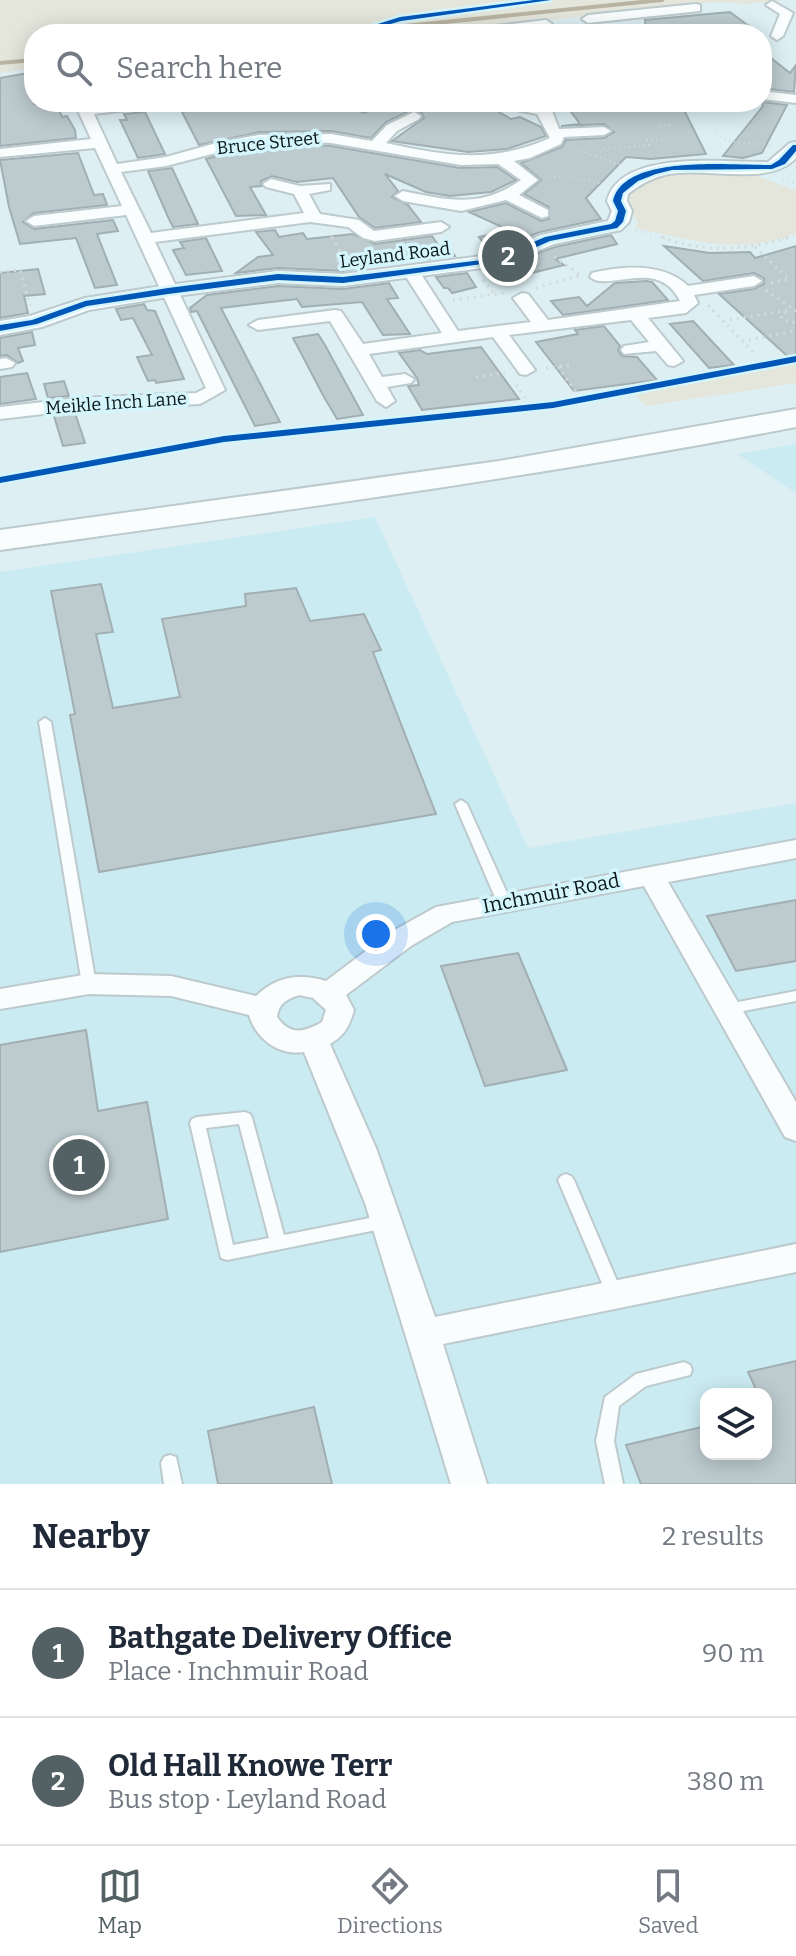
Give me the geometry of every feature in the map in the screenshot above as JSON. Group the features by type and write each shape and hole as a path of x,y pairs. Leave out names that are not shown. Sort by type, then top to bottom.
{"main road":[{"path":"0,519 362,471 575,438 796,398"},
{"path":"0,540 451,477 796,418"}],"street":[{"path":"772,5 787,13 776,39"},
{"path":"588,19 627,21 696,8"},
{"path":"772,96 796,99"},
{"path":"86,112 168,291"},
{"path":"545,112 553,139"},
{"path":"377,144 392,128 414,116"},
{"name":"Bruce Street","path":"113,169 170,161 223,145 326,137 377,144 429,159 501,159 553,139 604,131"},
{"path":"0,153 99,143"},
{"path":"614,226 619,222 622,211 617,201 619,192 642,177 698,165 772,167 782,162 786,146"},
{"path":"403,196 456,207 507,195 524,187 530,180 501,159"},
{"path":"271,184 300,191 325,187"},
{"path":"300,191 312,214 310,217"},
{"path":"507,195 542,213"},
{"path":"34,221 131,210"},
{"path":"144,239 310,217 353,223 375,236 441,227"},
{"name":"Leyland Road","path":"0,328 34,322 85,304 168,291 278,277 349,279 496,259 548,239 614,226"},
{"path":"598,277 621,271 670,278 686,297"},
{"path":"411,272 453,337"},
{"path":"686,297 754,281"},
{"name":"Meikle Inch Lane","path":"0,413 78,404 200,398 211,394 216,390 215,385 168,291"},
{"path":"358,350 680,309 686,297"},
{"path":"522,298 543,326"},
{"path":"635,314 674,361"},
{"path":"258,325 335,315 386,401"},
{"path":"497,331 517,372"},
{"path":"630,350 661,345"},
{"path":"376,383 405,379"},
{"name":"Inchmuir Road","path":"329,993 401,939 445,914 796,849"},
{"path":"650,874 796,1129"},
{"path":"0,999 89,984 171,986 263,1008"},
{"path":"309,986 329,993 340,1010 339,1019 325,1036 302,1043 279,1038 264,1025 263,1008 268,999 286,988 309,986"},
{"path":"314,1041 346,1107 423,1334 469,1484"},
{"path":"423,1334 796,1258"}],"lane":[{"path":"45,722 89,984"},
{"path":"461,804 504,902"},
{"path":"728,1009 796,996"},
{"path":"278,1243 245,1118 197,1123 227,1253 278,1243 385,1222"},
{"path":"566,1180 615,1295"},
{"path":"614,1484 605,1441 611,1402 642,1379 684,1370"},
{"path":"170,1463 173,1484"}],"path":[{"path":"659,126 671,125"},
{"path":"716,134 731,142 786,146"},
{"path":"553,139 629,169"},
{"path":"596,155 604,149 649,145 647,140 666,139"},
{"path":"527,179 563,176 606,184"},
{"path":"614,226 646,231 664,239 699,247 755,247 796,235"},
{"path":"349,279 337,261 343,256 331,235 364,231"},
{"path":"755,247 789,279 761,285 793,311"},
{"path":"0,272 20,270 34,322"},
{"path":"686,297 705,302 753,352"},
{"path":"723,321 793,311"},
{"path":"793,311 781,315 782,319 796,323"},
{"path":"742,341 796,331"},
{"path":"558,367 582,400"},
{"path":"476,377 517,372"},
{"path":"568,403 597,397"},
{"path":"518,409 543,406"}],"shaded area":[{"path":"0,0 784,0 748,4 716,2 514,24 24,24 24,69 0,73"},
{"path":"706,170 753,174 796,191 796,233 754,244 734,245 696,241 635,228 638,222 627,203 630,193 657,178"},
{"path":"796,361 796,383 646,406 633,392"},
{"path":"796,444 796,493 737,454"},
{"path":"375,517 528,848 796,803 796,1484 0,1484 0,572"}],"building":[{"path":"730,12 746,24 645,24 645,20"},
{"path":"772,59 790,73 796,65 794,92 772,89"},
{"path":"24,74 24,112 60,112 62,117 67,116 76,138 0,146 0,78"},
{"path":"772,103 787,105 762,153 743,158 723,156 758,112 772,112"},
{"path":"145,112 165,154 138,158 120,120 127,120 124,114"},
{"path":"182,112 407,112 386,122 371,138 331,131 259,132 199,145"},
{"path":"420,112 499,112 511,119 520,117 541,127 546,136 507,149 468,152 392,141 424,118"},
{"path":"571,112 685,112 706,154 651,159 626,157 586,198 601,219 540,232 490,251 479,237 509,230 469,212 506,203 541,221 549,219 549,207 524,194 541,180 521,163 562,147 566,140 604,138 614,132 604,124 561,126 580,124"},
{"path":"299,144 331,146 460,168 497,167 516,180 491,192 450,196 426,192 385,174 398,191 392,197 408,205 421,222 375,228 359,217 333,178 297,182 272,176 261,181 261,186 250,187 266,215 236,216 206,159 240,150"},
{"path":"78,153 94,195 103,194 107,205 34,213 23,222 34,229 113,220 118,231 97,234 117,285 95,288 76,238 20,244 9,207 0,160"},
{"path":"172,168 198,224 173,227 168,217 148,171"},
{"path":"275,230 279,237 303,233 307,239 353,234 375,244 432,236 439,246 447,244 455,256 424,260 421,256 343,271 278,268 236,273 258,257 273,255 256,232"},
{"path":"611,235 617,244 555,259 564,265 511,278 502,266 555,247"},
{"path":"206,238 222,271 186,275 173,250 184,248 180,242"},
{"path":"664,246 710,253 750,252 755,258 796,246 796,364 719,294 754,289 764,284 764,278 754,273 703,281"},
{"path":"38,269 45,294 24,296 28,313 0,318 0,273"},
{"path":"467,273 476,287 452,293 436,277"},
{"path":"652,282 668,300 563,315 551,301 579,297 587,306 615,283"},
{"path":"389,283 398,298 387,299 410,334 383,335 362,302 302,307 297,299 221,308 280,422 255,426 197,311 191,312 190,308 207,295 278,286 343,289"},
{"path":"144,304 147,310 155,311 184,379 156,383 155,380 148,381 137,357 152,355 133,318 121,320 116,309"},
{"path":"693,321 734,365 709,368 670,324"},
{"path":"604,326 620,346 618,350 622,356 637,357 657,380 574,391 536,342 578,334 575,330"},
{"path":"32,332 35,345 18,348 23,361 18,363 7,355 0,356 0,338"},
{"path":"318,334 363,415 337,419 324,397 293,338"},
{"path":"481,347 519,399 422,410 408,386 419,385 417,378 399,353 420,350 427,354"},
{"path":"27,373 36,399 0,404 0,377"},
{"path":"64,381 69,396 48,398 44,384"},
{"path":"75,413 85,443 63,446 54,416"},
{"path":"101,584 113,632 96,634 113,708 180,697 162,619 246,606 245,594 296,588 310,621 364,614 381,650 373,652 436,814 99,872 70,715 75,714 51,591"},
{"path":"796,900 796,961 736,971 707,916"},
{"path":"518,953 567,1070 485,1086 441,966"},
{"path":"86,1030 98,1111 147,1102 168,1219 0,1252 0,1045"},
{"path":"796,1361 796,1484 641,1484 626,1445 700,1427 700,1460 772,1460 772,1388 755,1388 748,1372"},
{"path":"314,1407 332,1484 218,1484 208,1431"}],"waterway":[{"path":"425,24 662,0"},
{"path":"0,63 24,61"}],"cycle path":[{"path":"383,24 400,19 548,0"},
{"path":"0,328 34,322 85,304 168,291 278,277 343,280 482,262 511,255 548,239 614,226 619,222 622,211 617,201 619,192 653,172 692,166 772,167 782,162 796,147"},
{"path":"0,480 224,439 553,405 796,359"}],"place":[{"name":"Old Hall Knowe Terr","path":"508,256"},
{"name":"Bathgate Delivery Office","path":"79,1165"}]}
